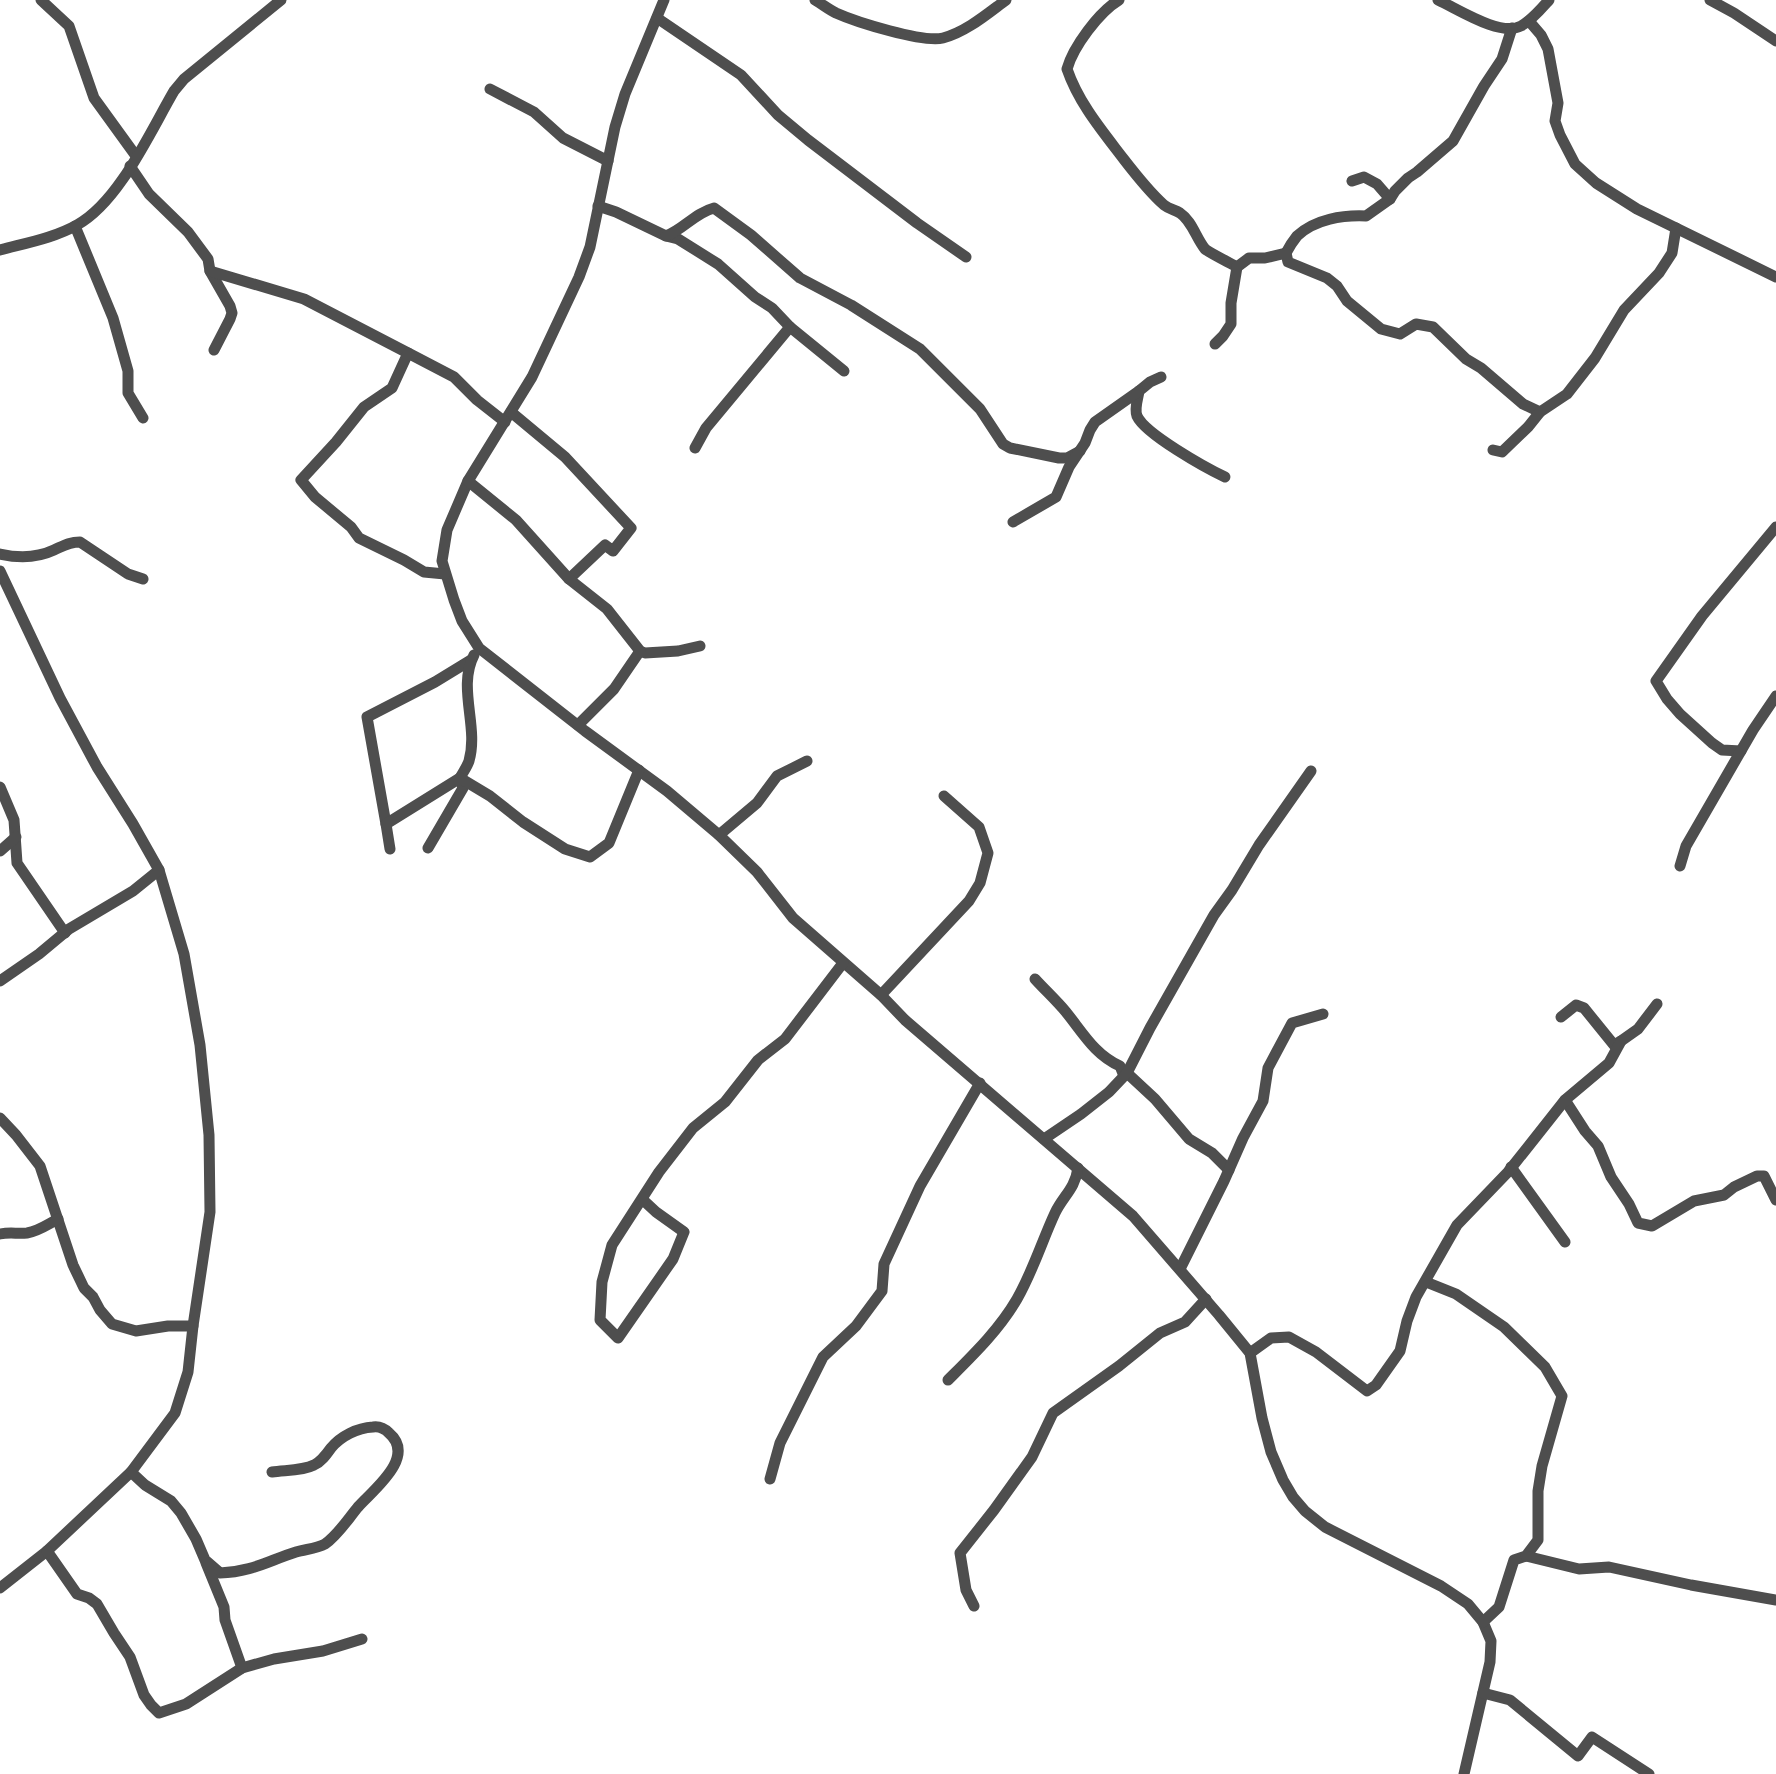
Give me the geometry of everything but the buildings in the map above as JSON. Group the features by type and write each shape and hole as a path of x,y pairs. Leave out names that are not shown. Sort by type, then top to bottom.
{"street":[{"path":"41,0 69,26 94,98 133,161 149,194 188,232 208,259 210,271 232,313 214,350"},
{"path":"0,250 61,233 97,211 111,195 184,79 281,0"},
{"path":"664,0 625,94 590,247 579,277 532,377 468,481 447,530 442,561 462,621 479,648 667,791 719,835 757,872 793,918 905,1020 1133,1216 1180,1269 1250,1353 1271,1452 1283,1480 1305,1511 1325,1527 1441,1586 1468,1604 1483,1622 1491,1641 1490,1662 1465,1774"},
{"path":"815,0 835,13 862,23 924,39 940,39 977,21 1006,0"},
{"path":"1119,0 1096,19 1071,59 1067,69 1073,86 1107,138 1156,197 1179,212 1207,252 1237,267"},
{"path":"1438,0 1488,24 1515,29 1529,21 1549,0"},
{"path":"1710,0 1776,41"},
{"path":"657,18 741,75 798,132 966,257"},
{"path":"1529,21 1548,49 1558,103 1555,121 1575,164 1603,188 1637,209 1776,277"},
{"path":"1215,344 1231,324 1237,267 1249,258 1286,253 1299,235 1323,221 1347,215 1366,216 1390,199 1408,178 1453,141 1502,59 1512,28"},
{"path":"490,89 534,112 563,138 608,161"},
{"path":"1352,181 1364,177 1377,184 1390,199"},
{"path":"598,206 678,239 718,264 844,371"},
{"path":"666,236 703,211 714,208 751,235 800,278 851,305 920,349 980,409 1003,444 1059,458 1067,458 1080,451"},
{"path":"75,226 113,318 128,371 128,393 143,418"},
{"path":"1493,450 1502,452 1540,412 1567,394 1595,358 1624,310 1659,273 1672,253 1676,228"},
{"path":"1286,253 1288,262 1327,278 1347,301 1381,329 1400,334 1416,324 1433,327 1466,359 1523,404 1540,412"},
{"path":"210,271 304,299 454,377 477,400 508,417 565,457 631,528 613,551 605,545 569,579"},
{"path":"695,448 706,428 790,327"},
{"path":"408,353 392,388 364,407 301,480 359,538 424,572 445,574"},
{"path":"1013,522 1056,497 1095,422 1161,377"},
{"path":"1139,391 1138,418 1153,433 1197,463 1225,477"},
{"path":"468,481 516,520 569,579 607,609 640,651 678,651 700,646"},
{"path":"1741,751 1722,750 1712,743 1667,699 1656,681 1702,616 1776,527"},
{"path":"0,554 16,558 43,554 72,542 80,542 128,574 143,579"},
{"path":"0,571 89,753 159,870 184,954 200,1045 209,1135 210,1212 188,1372 175,1413 131,1472 47,1551 0,1588"},
{"path":"390,849 367,717 471,660 479,648"},
{"path":"578,725 614,689 640,651"},
{"path":"386,824 460,778 468,763 471,712 467,690 471,660"},
{"path":"1680,866 1686,846 1776,696"},
{"path":"719,835 757,803 777,776 807,761"},
{"path":"460,778 565,849 590,857 609,843 639,770"},
{"path":"1044,1139 1081,1114 1125,1074 1214,915 1311,771"},
{"path":"428,848 463,788 460,778"},
{"path":"0,787 14,820 17,863 65,933"},
{"path":"881,995 969,901 980,883 988,853 979,827 944,796"},
{"path":"0,851 16,837"},
{"path":"0,981 159,870"},
{"path":"642,1199 684,1232 673,1259 618,1338 600,1320 602,1282 612,1245 659,1172 693,1128 725,1102 758,1060 785,1039 843,963"},
{"path":"1035,979 1095,1050 1120,1066 1155,1099 1189,1139 1212,1153 1229,1170"},
{"path":"1561,1017 1576,1005 1584,1008 1614,1045 1638,1029 1657,1004"},
{"path":"1180,1269 1263,1101 1268,1068 1292,1023 1323,1014"},
{"path":"1250,1353 1271,1338 1289,1337 1316,1352 1367,1391 1376,1385 1400,1351 1416,1297 1457,1225 1511,1167 1565,1100 1609,1063 1621,1041"},
{"path":"770,1479 780,1443 823,1357 856,1326 882,1291 884,1264 920,1186 980,1083"},
{"path":"1565,1100 1598,1146 1611,1177 1638,1223 1652,1226 1694,1201 1724,1195 1757,1176 1764,1176 1776,1200"},
{"path":"0,1118 40,1166 73,1265 84,1288 112,1324 136,1331 193,1326"},
{"path":"1511,1167 1565,1242"},
{"path":"948,1380 988,1339 1016,1300 1037,1260 1056,1210 1072,1188 1078,1168"},
{"path":"0,1234 26,1233 58,1219"},
{"path":"1426,1282 1456,1294 1504,1327 1545,1367 1562,1396 1542,1466 1538,1491 1538,1540 1526,1556"},
{"path":"974,1606 966,1590 960,1553 1032,1457 1053,1413 1160,1333 1185,1322 1206,1299"},
{"path":"205,1560 220,1573 232,1573 324,1545 383,1483 393,1468 398,1444 393,1436 375,1426 339,1439 316,1465 272,1472"},
{"path":"131,1472 171,1501 196,1539 224,1607 225,1620 242,1668"},
{"path":"47,1551 77,1594 97,1604 130,1657 144,1695 159,1713 186,1704 242,1668 323,1651 362,1639"},
{"path":"1483,1622 1499,1607 1514,1560 1526,1556 1579,1569 1609,1567 1776,1600"},
{"path":"1483,1693 1510,1700 1578,1756 1592,1737 1649,1774"}]}
